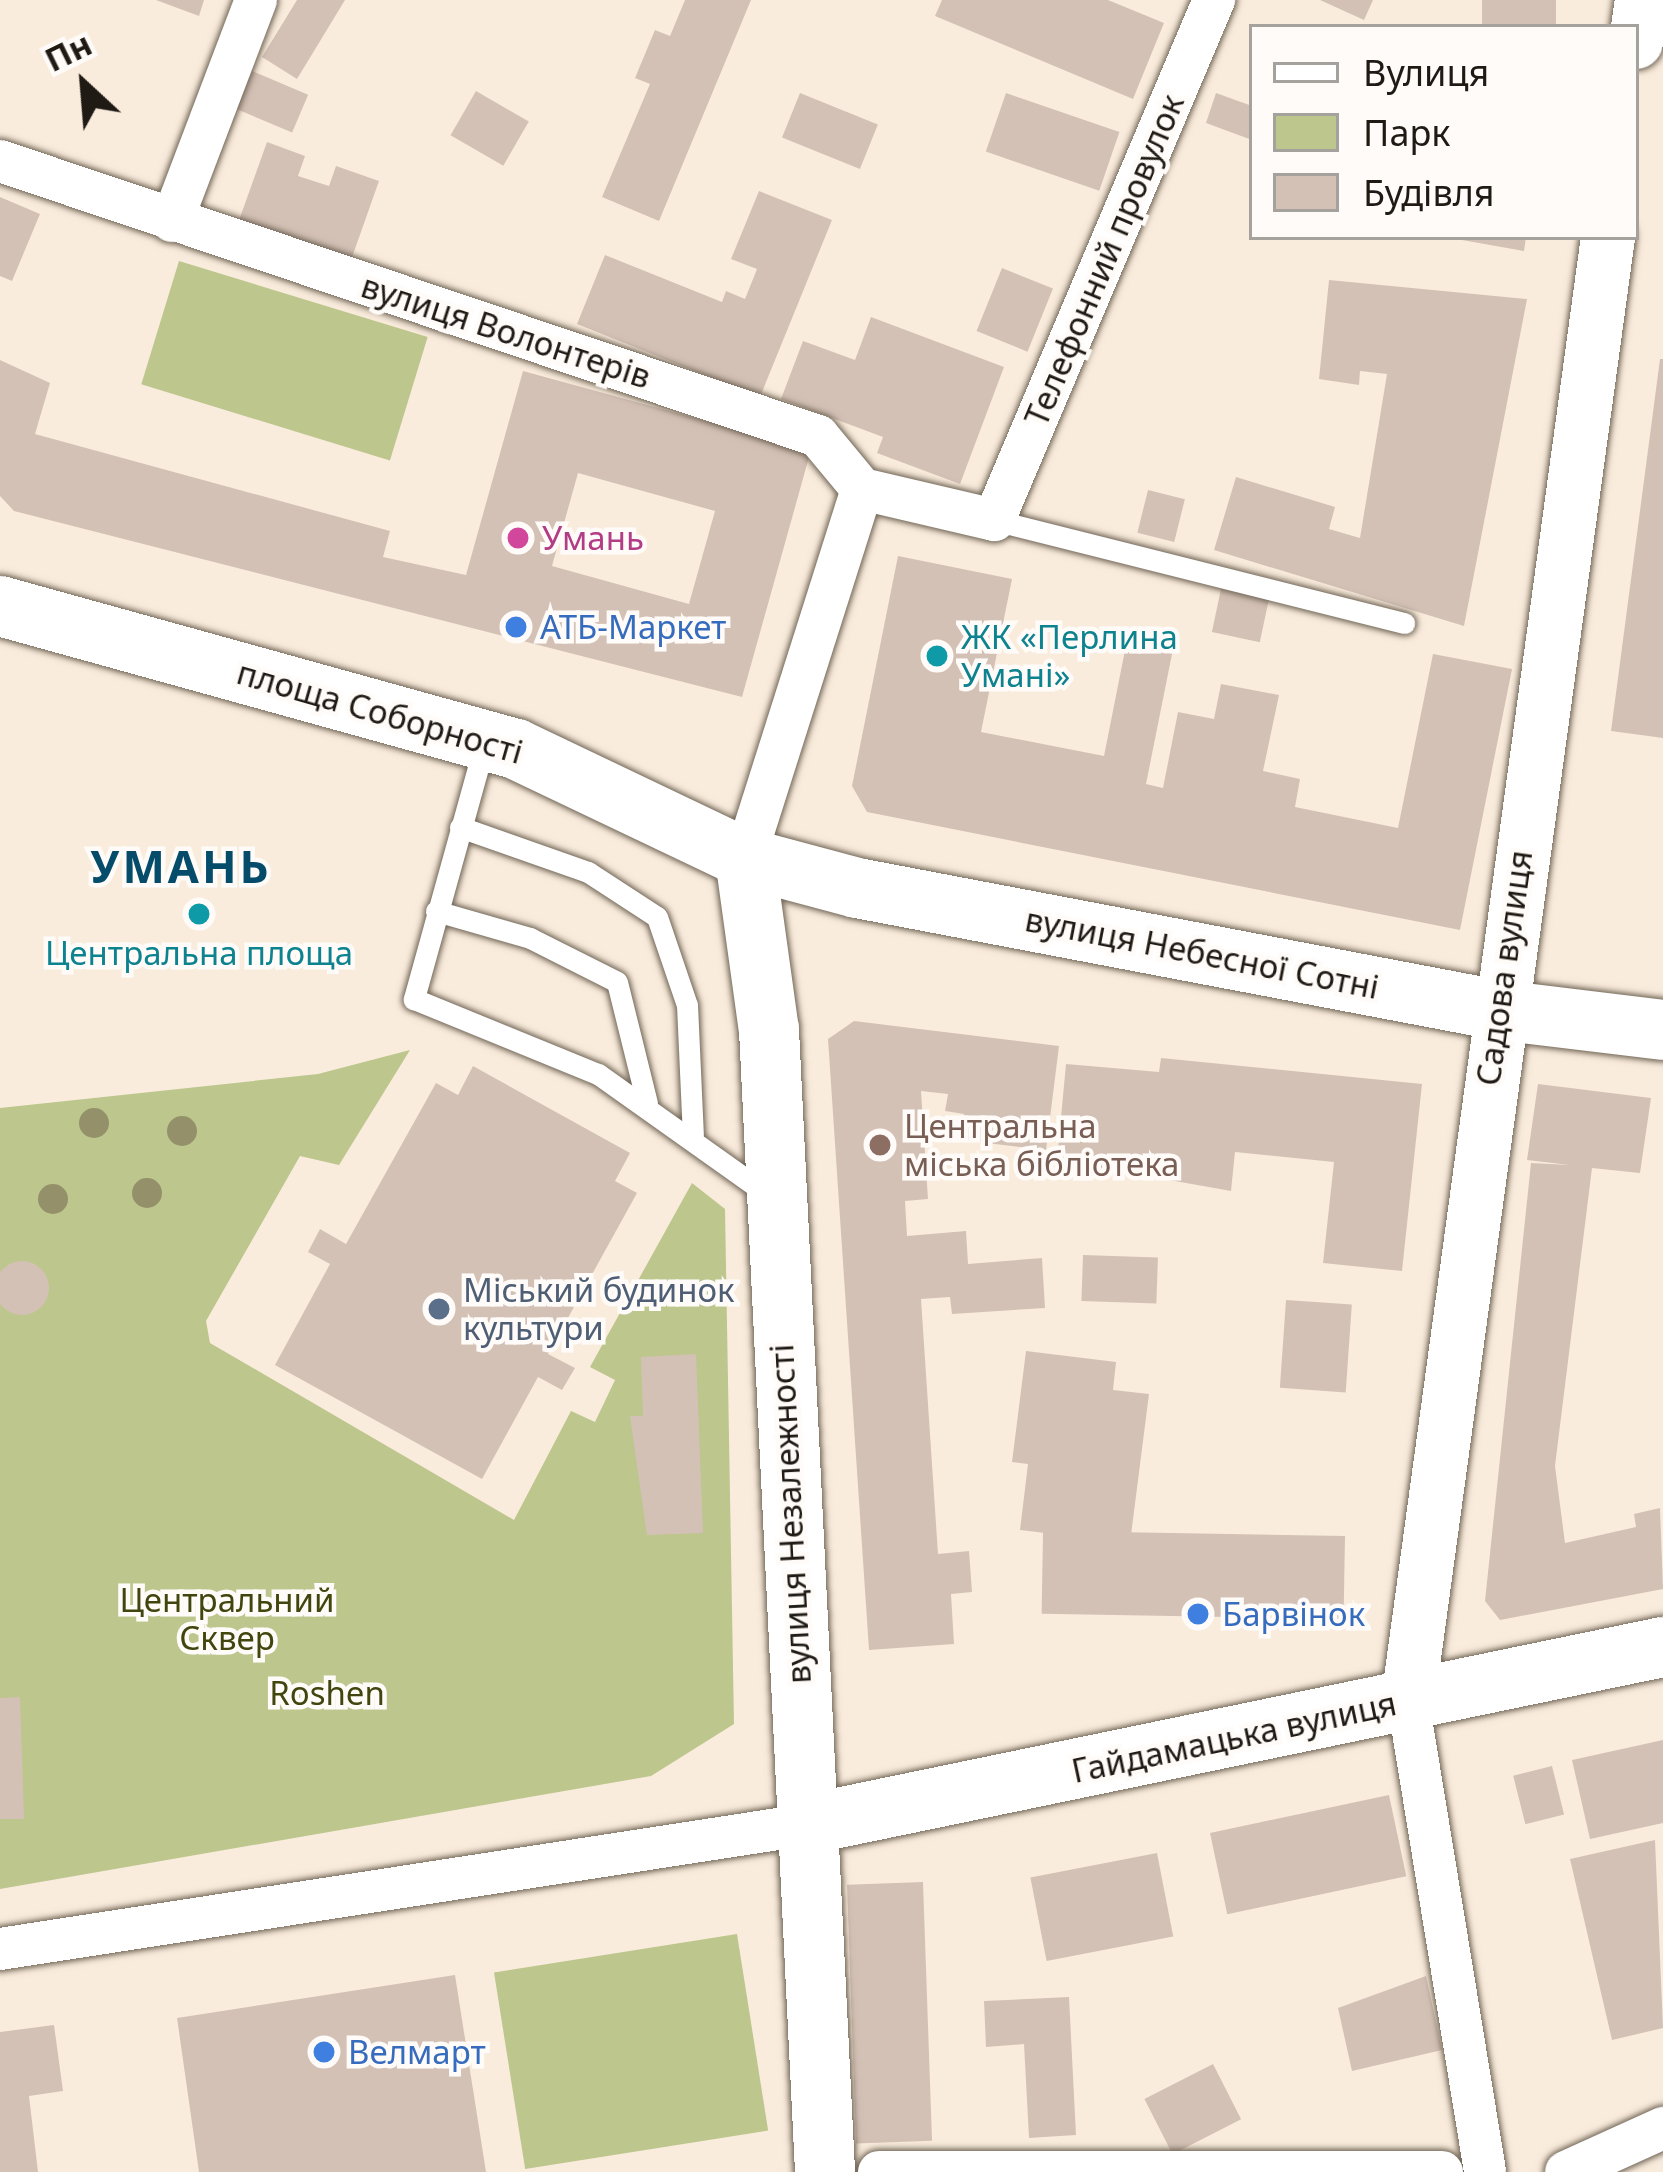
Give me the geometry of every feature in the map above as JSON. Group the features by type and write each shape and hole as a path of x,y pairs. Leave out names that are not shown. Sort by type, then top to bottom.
{"main road":[{"name":"площа Соборності","path":"0,606 485,740 622,790 745,858"},
{"name":"вулиця Небесної Сотні","path":"745,858 1498,1010 1663,1030"},
{"name":"вулиця Незалежності","path":"745,858 769,1030 824,2172"},
{"name":"Гайдамацька вулиця","path":"805,1825 1663,1647"}],"street":[{"path":"172,221 256,0"},
{"name":"Телефонний провулок","path":"994,520 1214,0"},
{"name":"вулиця Волонтерів","path":"0,160 818,436 862,489"},
{"name":"Садова вулиця","path":"1408,1700 1498,1010 1608,240"},
{"path":"745,858 862,489 994,520"},
{"path":"1408,1700 1485,2172"},
{"path":"0,1949 805,1825"},
{"path":"1566,2172 1663,2128"},
{"path":"879,2172 1442,2172"}],"lane":[{"path":"994,520 1404,622"},
{"path":"485,740 414,999 646,1103 776,1202"},
{"path":"460,826 588,872 657,917 687,1005 692,1135"},
{"path":"436,911 530,938 617,982 646,1103"}],"green space":[{"path":"179,261 428,337 390,460 141,384"},
{"name":"Центральний Сквер","path":"410,1050 339,1165 300,1156 206,1321 210,1343 514,1520 571,1411 595,1422 615,1380 590,1367 692,1183 725,1209 734,1724 651,1776 0,1889 0,1108 318,1074"},
{"path":"737,1934 768,2131 525,2169 494,1972"}],"building":[{"path":"156,0 204,0 199,16"},
{"path":"297,0 345,0 297,79 262,57"},
{"path":"685,0 751,0 659,221 602,197 650,84 635,78 655,30 670,36"},
{"path":"942,0 1108,0 1164,23 1133,99 935,16"},
{"path":"1320,0 1373,0 1364,20"},
{"path":"1482,0 1556,0 1556,24 1482,24"},
{"path":"252,71 308,95 292,133 236,109"},
{"path":"476,91 529,122 503,166 450,135"},
{"path":"800,93 878,124 860,169 782,138"},
{"path":"1006,93 1119,132 1099,191 986,152"},
{"path":"1216,93 1249,105 1249,139 1206,123"},
{"path":"267,142 305,156 298,176 329,186 336,166 379,181 350,263 238,223"},
{"path":"759,191 832,220 760,397 577,324 605,255 722,302 726,291 745,299 757,269 731,259"},
{"path":"0,197 40,214 12,281 0,276"},
{"path":"1462,240 1526,240 1524,251"},
{"path":"1002,268 1053,289 1028,352 977,331"},
{"path":"1329,280 1527,299 1464,626 1214,550 1236,477 1335,507 1329,529 1360,538 1387,374 1360,371 1359,385 1319,379"},
{"path":"871,317 1004,367 960,484 877,453 883,437 781,399 803,341 855,360"},
{"path":"1663,359 1663,738 1611,731"},
{"name":"Умань","path":"0,360 50,383 35,434 390,531 383,557 466,575 523,371 811,450 742,697 14,511 0,496","holes":["578,473 715,511 689,604 552,566"]},
{"path":"1148,490 1185,499 1174,542 1137,533"},
{"path":"898,556 1012,579 981,732 1104,756 1129,630 1175,639 1146,784 1163,788 1178,712 1214,719 1221,684 1279,695 1263,771 1300,779 1295,807 1398,828 1433,654 1512,669 1460,930 867,812 852,786"},
{"path":"1221,589 1269,599 1260,642 1212,632"},
{"path":"854,1021 1059,1046 1046,1150 961,1140 964,1114 945,1111 948,1094 921,1091 928,1199 905,1201 907,1236 966,1231 968,1264 1042,1258 1045,1308 952,1314 950,1297 921,1299 938,1554 969,1551 972,1592 951,1594 954,1644 869,1650 828,1039"},
{"path":"1161,1058 1422,1084 1402,1271 1323,1263 1334,1162 1235,1152 1231,1191 1057,1160 1066,1064 1159,1072"},
{"name":"Міський будинок культури","path":"473,1066 630,1153 615,1181 637,1193 548,1354 575,1368 562,1390 538,1377 482,1479 275,1365 330,1264 308,1252 320,1229 346,1244 436,1083 458,1095"},
{"path":"1538,1084 1651,1098 1640,1173 1592,1168 1555,1466 1565,1543 1636,1527 1634,1514 1660,1508 1663,1589 1500,1620 1485,1601 1531,1163 1570,1165 1527,1160"},
{"path":"1083,1255 1158,1258 1156,1304 1081,1301"},
{"path":"12,1263 32,1263 47,1278 47,1298 32,1313 12,1313 -1,1301 -1,1275"},
{"path":"1286,1300 1352,1305 1346,1392 1280,1388"},
{"path":"1026,1351 1116,1362 1113,1390 1149,1394 1130,1543 1020,1530 1028,1464 1012,1462"},
{"path":"696,1354 703,1533 647,1535 630,1416 643,1416 641,1357"},
{"path":"1043,1531 1345,1536 1344,1619 1042,1614"},
{"path":"20,1697 24,1819 0,1819 0,1698"},
{"path":"1663,1740 1663,1823 1590,1839 1572,1760"},
{"path":"1552,1766 1564,1815 1525,1824 1513,1776"},
{"path":"1389,1795 1406,1876 1227,1914 1210,1833"},
{"path":"1655,1840 1663,2028 1612,2040 1570,1859"},
{"path":"1157,1853 1173,1936 1047,1961 1030,1878"},
{"path":"923,1882 932,2141 856,2143 847,1885"},
{"name":"Велмарт","path":"455,1975 486,2172 199,2172 177,2018"},
{"path":"1426,1976 1442,2050 1352,2071 1338,2008"},
{"path":"1069,1997 1076,2135 1029,2138 1024,2044 986,2047 984,2001"},
{"path":"54,2025 63,2091 29,2096 38,2172 0,2172 0,2032"},
{"path":"1213,2064 1241,2119 1173,2154 1144,2099"}],"place":[{"name":"Умань","path":"518,538"},
{"name":"АТБ-Маркет","path":"516,627"},
{"name":"ЖК «Перлина Умані»","path":"937,656"},
{"name":"Центральна площа","path":"199,914"},
{"name":"Центральна міська бібліотека","path":"880,1145"},
{"name":"Міський будинок культури","path":"439,1309"},
{"name":"Барвінок","path":"1198,1614"},
{"name":"Велмарт","path":"324,2052"}],"district":[{"name":"УМАНЬ","path":"181,866"}],"park label":[{"name":"Roshen","path":"327,1693"}]}
